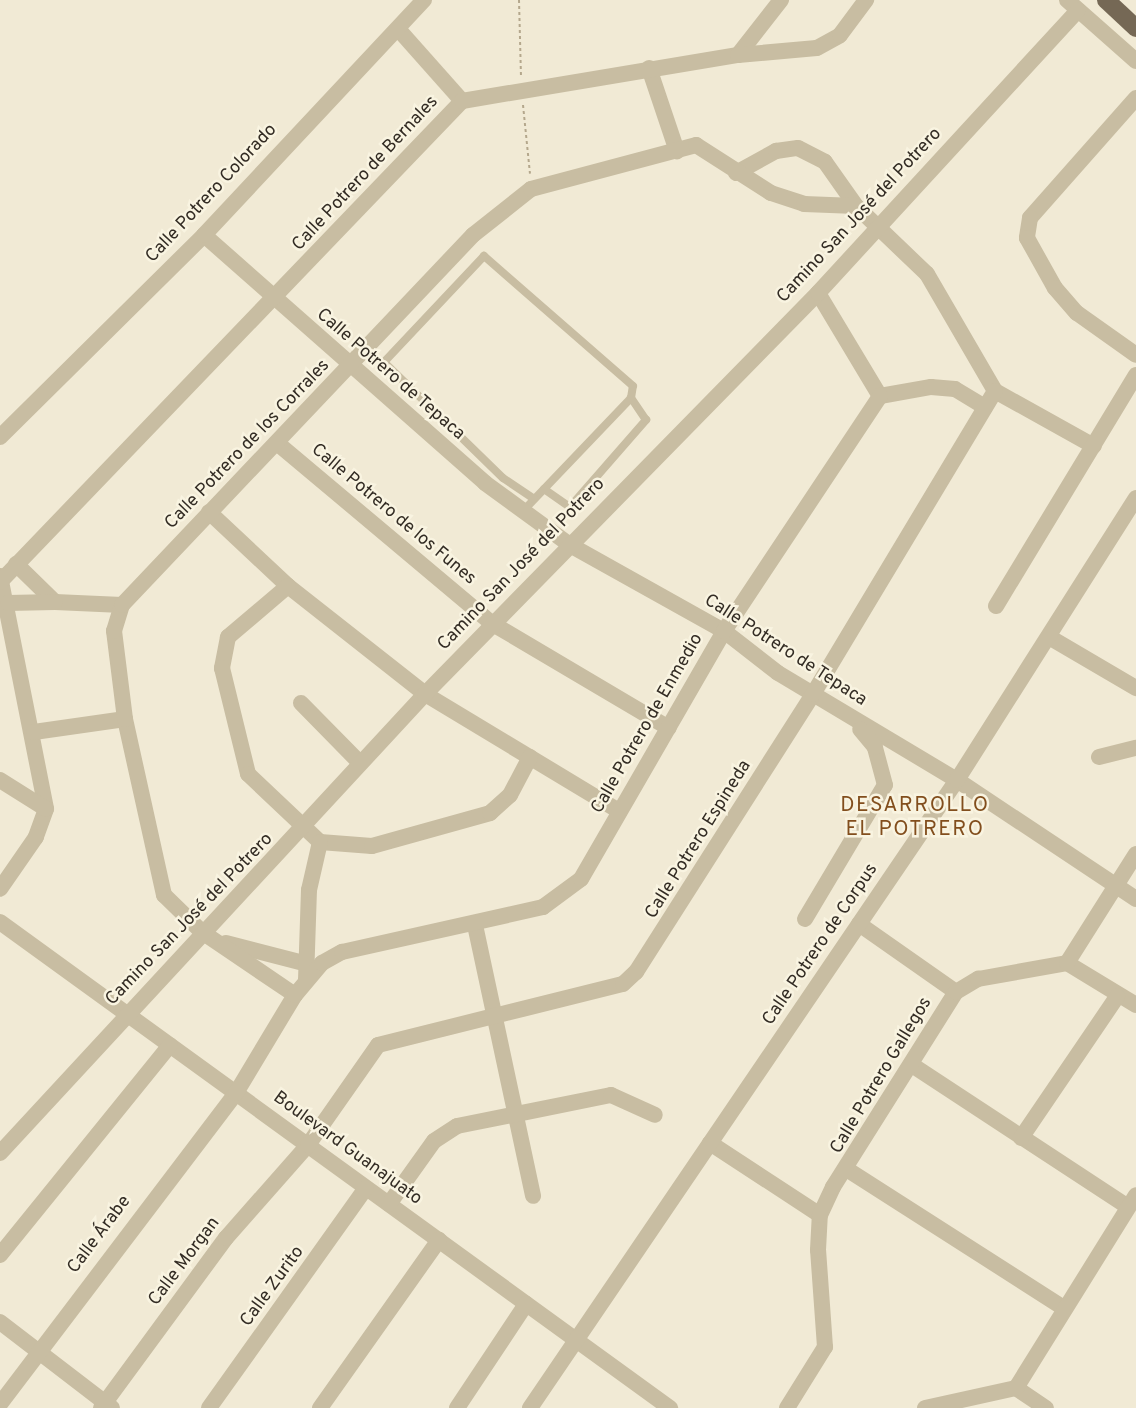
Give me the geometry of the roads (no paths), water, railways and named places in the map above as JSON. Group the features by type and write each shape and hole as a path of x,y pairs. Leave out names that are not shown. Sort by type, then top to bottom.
{"main road":[{"path":"1106,0 1136,28"}],"street":[{"name":"Calle Potrero Colorado","path":"0,437 204,235 303,125 399,30 424,0"},
{"path":"738,55 781,0"},
{"name":"Calle Potrero de Bernales","path":"1,578 274,301 462,101 738,55 817,48 840,35 867,0"},
{"path":"1073,5 1136,61"},
{"name":"Camino San José del Potrero","path":"0,1152 128,1014 208,936 305,829 360,763 424,694 818,293 1073,5"},
{"path":"399,30 462,101"},
{"path":"649,69 677,151"},
{"path":"1136,98 1030,218 1027,237 1055,288 1077,313 1136,355"},
{"name":"Calle Potrero de los Corrales","path":"208,936 164,895 125,719 114,631 122,605 352,366 473,235 531,189 696,145 710,149 736,173"},
{"path":"736,173 776,151 798,148 825,162 856,206 927,274 995,391 1094,446"},
{"path":"736,173 804,204 856,206"},
{"name":"Calle Potrero de Tepaca","path":"204,235 274,301 352,366 529,505 570,545 724,631 813,694 957,780 1136,899"},
{"path":"818,293 880,396 931,387 955,389 985,407"},
{"path":"996,606 1136,375"},
{"name":"Calle Potrero Espineda","path":"308,1145 378,1045 499,1017 623,984 636,972 813,694 995,391"},
{"name":"Calle Potrero de Enmedio","path":"236,1093 295,995 322,963 342,952 475,925 543,906 581,879 724,631 880,396"},
{"name":"Calle Potrero de los Funes","path":"277,442 493,624 669,728"},
{"name":"Calle Potrero de Corpus","path":"530,1408 569,1337 710,1143 957,780 1136,498"},
{"path":"209,512 288,586 424,694 620,811"},
{"path":"16,564 55,602"},
{"path":"0,889 36,837 46,809 34,732 1,578"},
{"path":"288,586 228,637 222,668 248,774 320,842 372,846 490,813 510,795 530,758"},
{"path":"8,603 55,602 122,605"},
{"path":"1049,637 1136,688"},
{"path":"301,703 360,763"},
{"path":"805,919 885,785 875,747 849,717"},
{"path":"34,732 125,719"},
{"path":"1099,758 1136,748"},
{"path":"0,780 46,809"},
{"path":"306,980 304,963 309,890 320,842"},
{"path":"1136,854 1067,963 1117,997 1136,1005"},
{"name":"Boulevard Guanajuato","path":"0,922 569,1337 670,1408"},
{"path":"860,924 956,992"},
{"path":"475,925 499,1017 533,1196"},
{"path":"208,936 304,963"},
{"path":"208,936 295,995"},
{"name":"Calle Potrero Gallegos","path":"820,1215 956,992 978,979 1067,963"},
{"path":"1021,1138 1117,997"},
{"path":"0,1255 170,1045"},
{"path":"912,1065 1021,1138 1132,1201 1016,1388 968,1405 925,1408"},
{"name":"Calle Árabe","path":"0,1404 236,1093"},
{"path":"389,1204 445,1132 611,1095 655,1115"},
{"path":"710,1143 820,1215 825,1347 787,1408"},
{"name":"Calle Morgan","path":"106,1406 226,1238 308,1145"},
{"path":"848,1170 1064,1308"},
{"name":"Calle Zurito","path":"209,1408 366,1188"},
{"path":"320,1408 439,1240"},
{"path":"457,1408 526,1304"},
{"path":"0,1322 106,1406"},
{"path":"1016,1388 1046,1408"}],"lane":[{"path":"484,256 633,386 631,398 529,505 384,362 484,256"},
{"path":"544,489 570,507 646,420 631,398"}],"district":[{"name":"DESARROLLO EL POTRERO","path":"915,818"}]}
